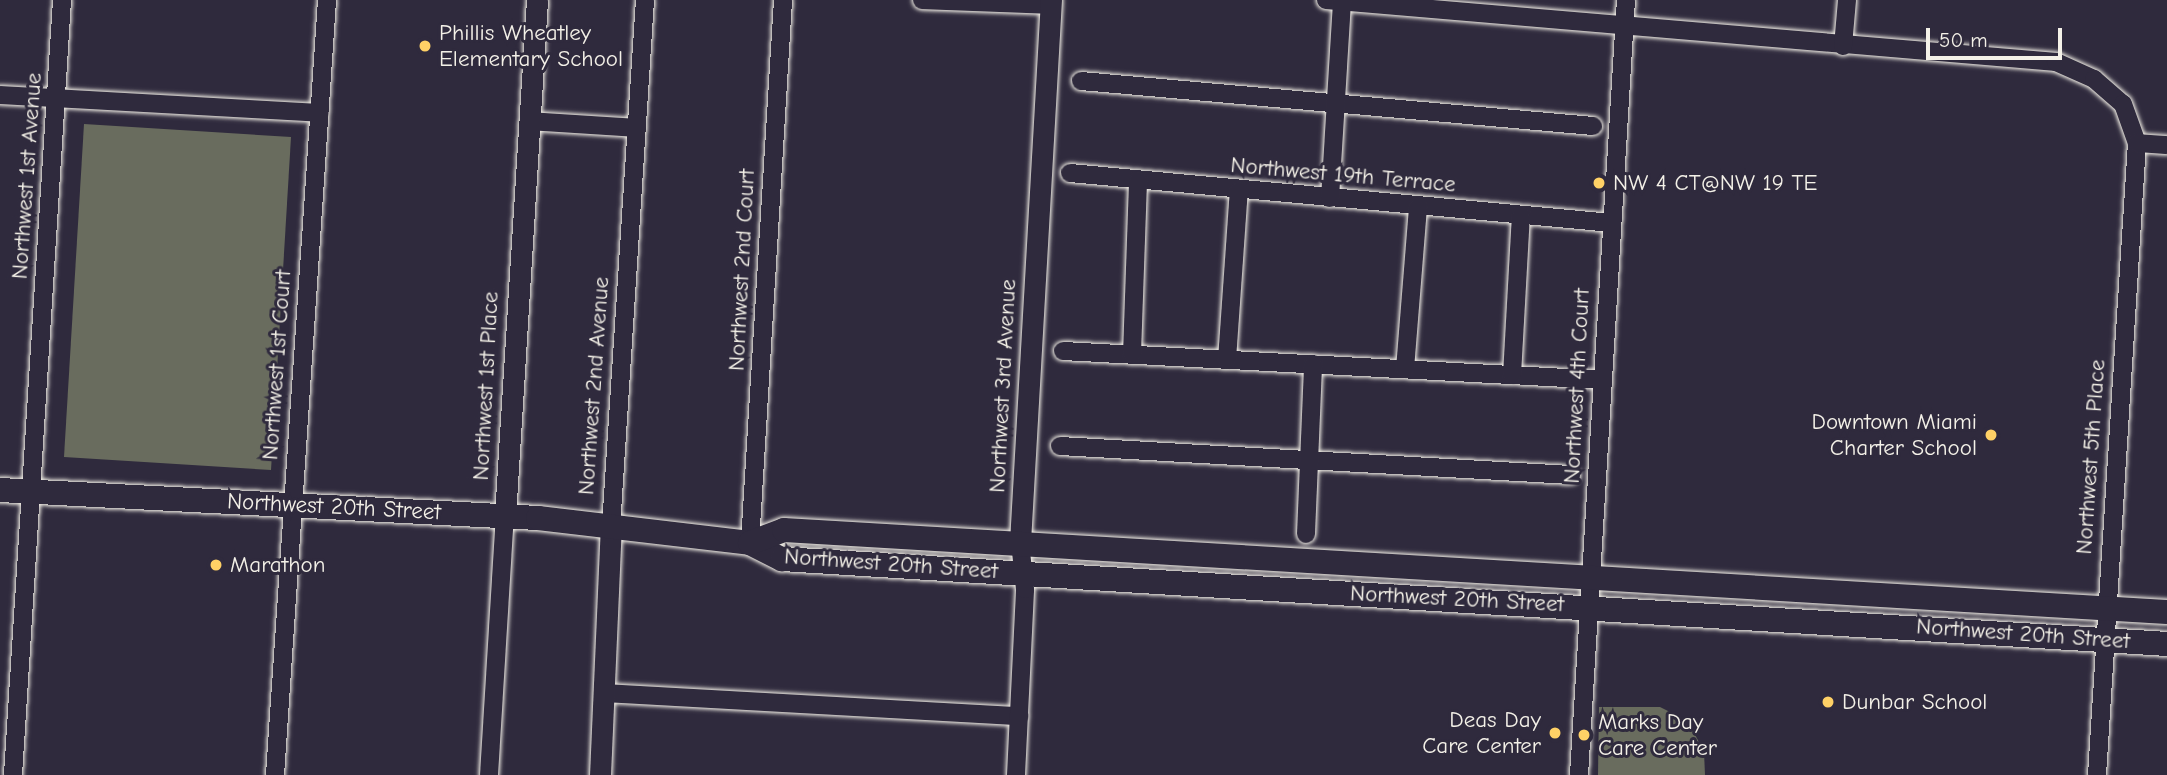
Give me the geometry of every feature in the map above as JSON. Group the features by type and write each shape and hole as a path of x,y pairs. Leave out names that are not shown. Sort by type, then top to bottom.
{"main road":[{"name":"Northwest 20th Street","path":"0,490 505,516 750,543 782,559 1588,606 2167,644"},
{"name":"Northwest 20th Street","path":"750,543 784,530 1590,574 2167,612"}],"street":[{"name":"Northwest 1st Avenue","path":"13,775 62,0"},
{"name":"Northwest 1st Court","path":"275,775 327,0"},
{"name":"Northwest 1st Place","path":"489,775 537,0"},
{"name":"Northwest 2nd Avenue","path":"600,775 611,527 645,0"},
{"name":"Northwest 2nd Court","path":"750,543 783,0"},
{"path":"922,0 1051,2"},
{"name":"Northwest 4th Court","path":"1579,775 1626,0"},
{"path":"1330,198 1336,100 1334,1 1843,46 1847,0"},
{"name":"Northwest 3rd Avenue","path":"1016,775 1023,575 1020,542 1051,2"},
{"name":"Northwest 5th Place","path":"1843,46 2056,62 2094,79 2131,116 2137,143 2105,607 2097,775"},
{"path":"1081,81 1336,100 1593,125"},
{"path":"0,95 319,113"},
{"path":"528,121 637,128"},
{"path":"2137,143 2167,145"},
{"name":"Northwest 19th Terrace","path":"1070,173 1612,223"},
{"path":"1132,355 1138,180"},
{"path":"1227,360 1239,190"},
{"path":"1405,369 1418,207"},
{"path":"1512,375 1521,215"},
{"path":"1063,351 1602,380"},
{"path":"1306,534 1313,364"},
{"path":"1060,446 1571,475"},
{"path":"604,693 1019,716"}],"green space":[{"path":"84,124 291,137 271,470 64,457"},
{"path":"1599,707 1660,707 1688,721 1704,752 1705,775 1598,775"}],"place":[{"name":"Phillis Wheatley Elementary School","path":"425,46"},
{"name":"NW 4 CT@NW 19 TE","path":"1599,183"},
{"name":"Downtown Miami Charter School","path":"1991,435"},
{"name":"Marathon","path":"216,565"},
{"name":"Dunbar School","path":"1828,702"},
{"name":"Deas Day Care Center","path":"1555,733"},
{"name":"Marks Day Care Center","path":"1584,735"}]}
